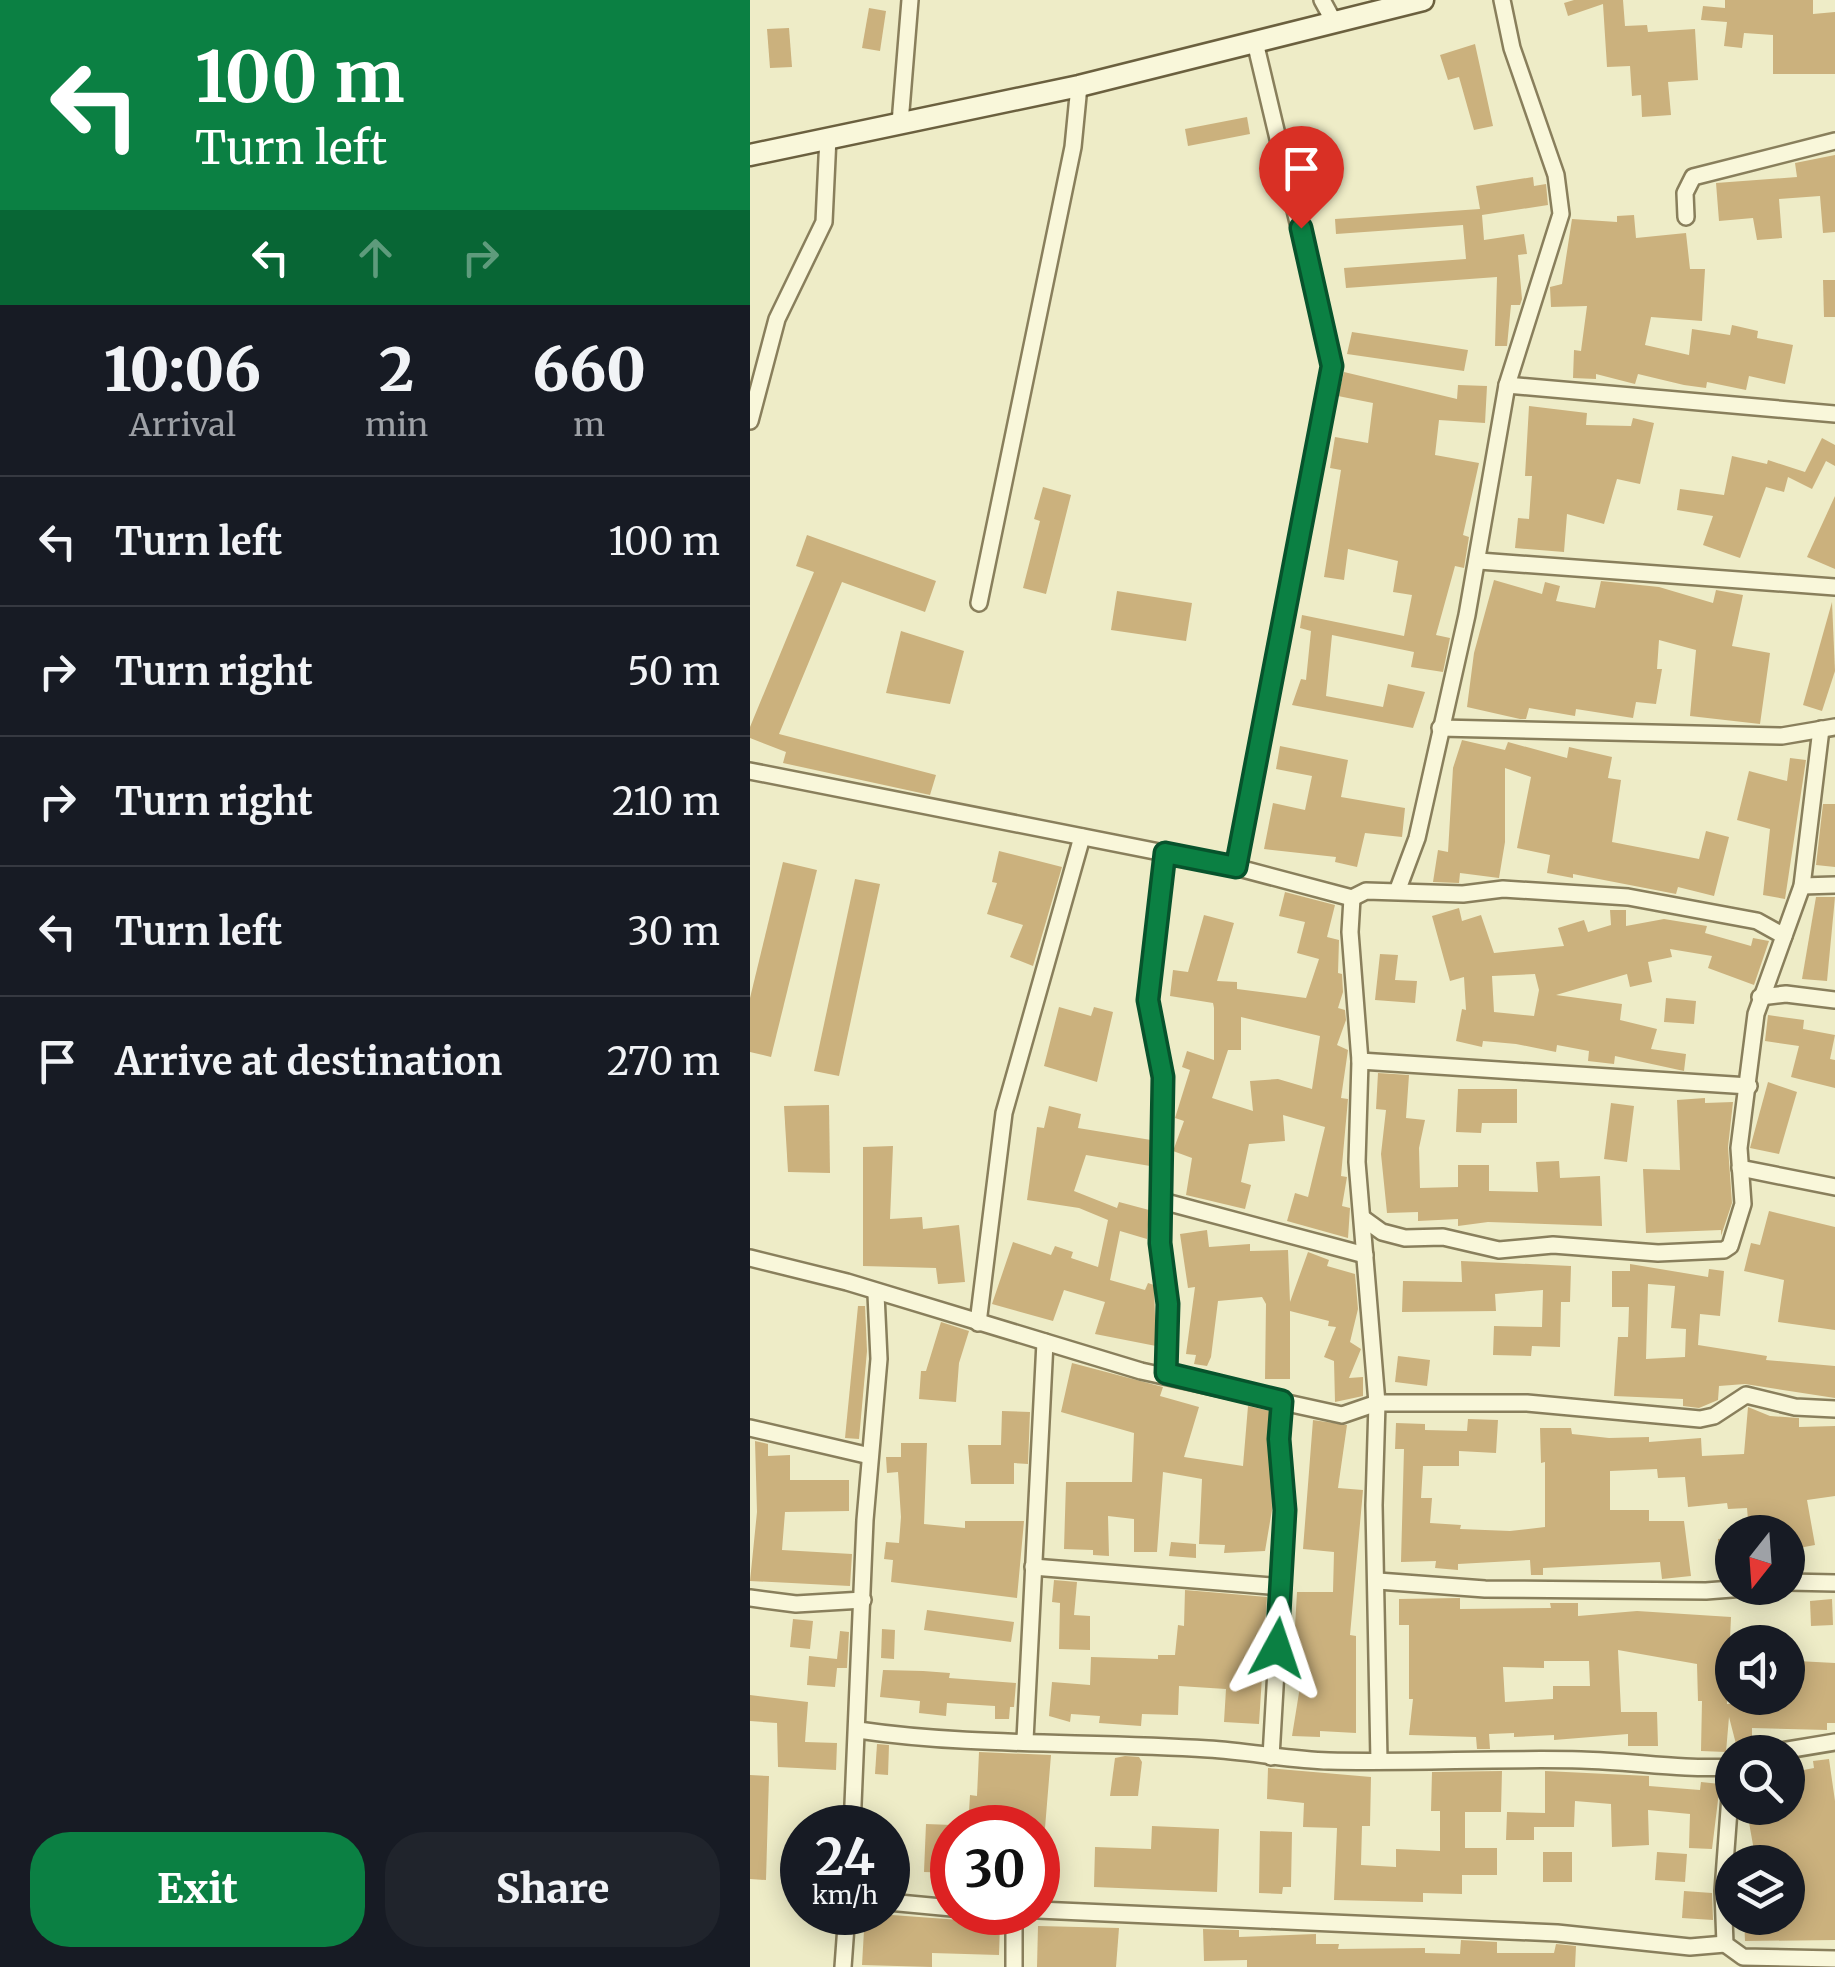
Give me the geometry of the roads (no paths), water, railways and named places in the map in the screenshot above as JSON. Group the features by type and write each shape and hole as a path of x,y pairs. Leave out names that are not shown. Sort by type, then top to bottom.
{"main road":[{"path":"750,154 1079,86 1423,0"}],"street":[{"path":"900,122 910,0"},
{"path":"1322,0 1334,22"},
{"path":"1398,890 1417,838 1478,560 1508,385 1561,214 1562,196 1512,48 1502,0"},
{"path":"1236,867 1332,366 1255,42"},
{"path":"979,603 1073,147 1079,86"},
{"path":"750,421 777,319 824,222 828,137"},
{"path":"1686,217 1685,193 1693,178 1835,141"},
{"path":"1508,385 1835,414"},
{"path":"1478,560 1835,587"},
{"path":"1364,1219 1382,1232 1404,1238 1442,1236 1500,1250 1553,1245 1658,1253 1724,1250 1733,1242 1743,1204 1740,1168 1763,989 1802,886 1831,725 1766,736 1440,728"},
{"path":"750,771 1236,867 1352,898 1366,891 1463,894 1503,889 1628,898 1756,920 1784,936"},
{"path":"978,1323 1004,1113 1082,836"},
{"path":"1165,853 1148,1000 1163,1077 1166,1373"},
{"path":"1802,886 1835,885"},
{"path":"1352,898 1351,965 1360,1060 1357,1162 1376,1403 1374,1505 1380,1761"},
{"path":"1763,989 1835,1000"},
{"path":"1360,1060 1749,1086"},
{"path":"1740,1168 1835,1187"},
{"path":"1162,1201 1366,1255"},
{"path":"750,1258 847,1282 876,1294 1045,1342 1342,1415 1376,1403 1565,1404 1700,1419 1714,1416 1746,1395 1795,1407 1835,1409"},
{"path":"853,1805 878,1359 876,1294"},
{"path":"1025,1740 1045,1342"},
{"path":"1272,1757 1285,1488 1279,1439 1282,1401"},
{"path":"750,1428 870,1456"},
{"path":"1034,1567 1282,1587"},
{"path":"1378,1581 1486,1589 1715,1591"},
{"path":"1805,1582 1835,1583"},
{"path":"750,1598 796,1604 863,1600"},
{"path":"858,1730 968,1742 1025,1740 1212,1749 1272,1757 1589,1760 1679,1770 1715,1769"},
{"path":"1805,1747 1835,1742"},
{"path":"1725,1944 1723,1892 1728,1825"},
{"path":"1060,1911 1556,1933 1690,1947 1725,1944 1743,1957 1835,1959"},
{"path":"842,1967 845,1935"},
{"path":"1014,1935 1014,1967"}]}
